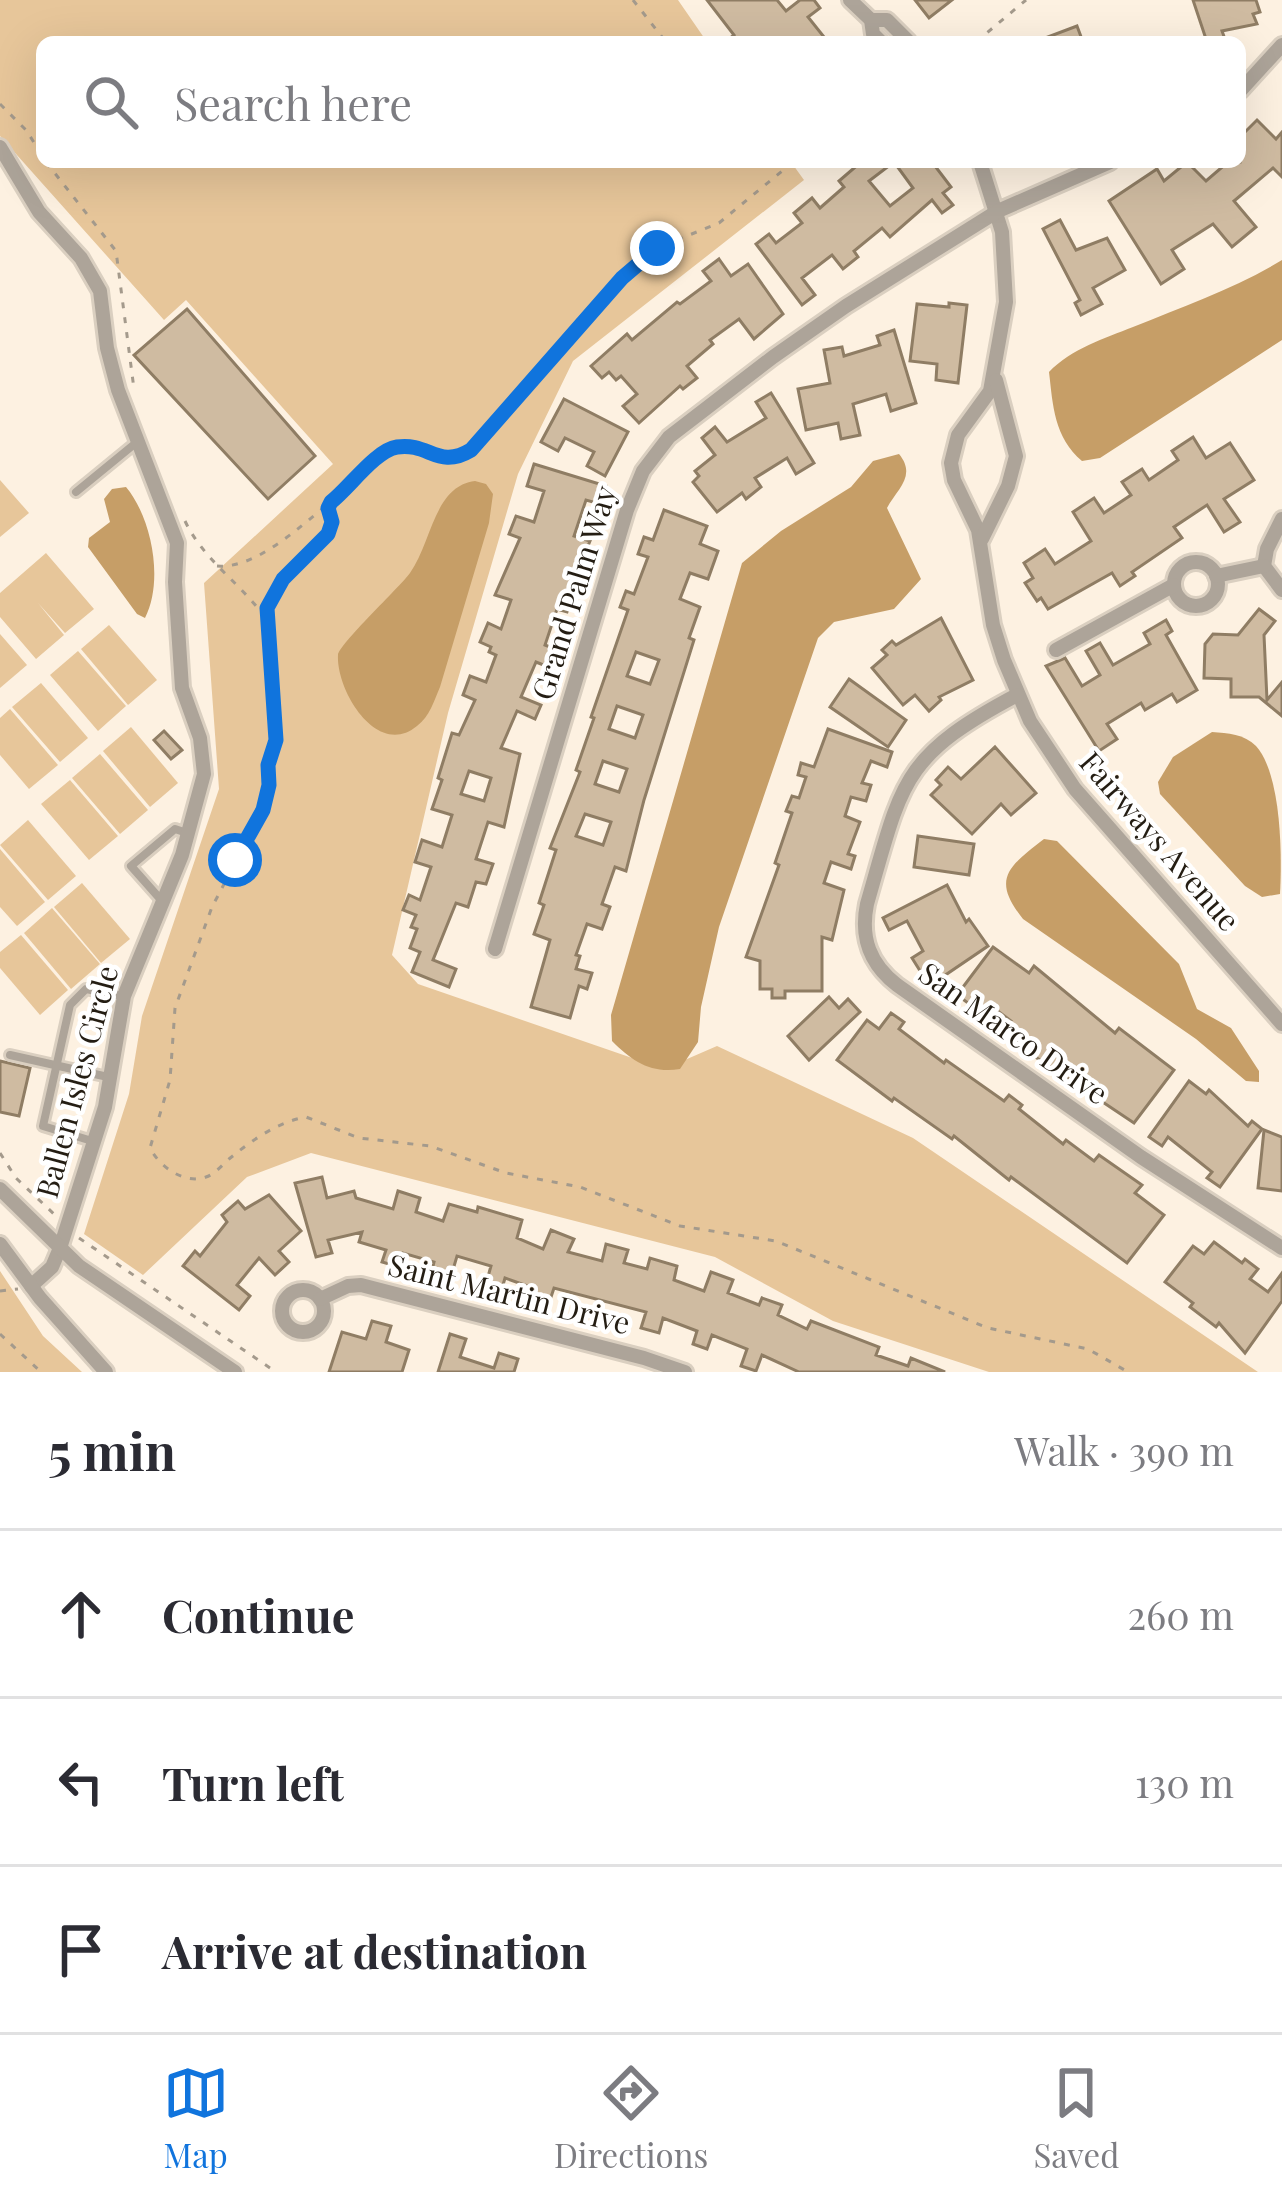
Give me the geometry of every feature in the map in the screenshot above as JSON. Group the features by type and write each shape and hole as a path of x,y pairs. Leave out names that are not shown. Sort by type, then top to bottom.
{"street":[{"path":"850,0 872,20 887,20 903,36"},
{"path":"872,20 875,36"},
{"path":"1246,84 1282,45"},
{"name":"Ballen Isles Circle","path":"0,148 39,212 82,258 100,291 106,349 136,442 177,543 182,688 200,738 204,774 188,833 124,996 110,1078 60,1248 52,1268 31,1286"},
{"name":"Fairways Avenue","path":"982,168 998,211 1006,302 990,391 958,435 951,464 981,544 993,625 1017,694 1075,789 1282,1024"},
{"name":"Grand Palm Way","path":"495,949 627,510 655,454 685,423 846,306 998,211 1096,168"},
{"name":"Fairways Avenue","path":"981,544 1008,486 1016,456 996,391 996,365"},
{"path":"1282,518 1264,566 1282,590"},
{"path":"1192,563 1206,565 1216,576 1215,596 1198,606 1179,599 1174,585 1179,571 1192,563"},
{"path":"1216,576 1264,566"},
{"path":"1056,650 1174,585"},
{"name":"San Marco Drive","path":"1017,694 944,738 898,796 867,904 868,950 897,985 1141,1157 1282,1248"},
{"path":"0,1189 79,1266 235,1372"},
{"path":"0,1244 106,1372"},
{"name":"Saint Martin Drive","path":"320,1300 361,1285 686,1372"}],"lane":[{"path":"76,492 136,442"},
{"path":"163,902 131,866 175,830 188,833"},
{"path":"93,1142 43,1126 70,1005 86,988 124,996"},
{"path":"10,1055 110,1078"}],"path":[{"path":"633,0 661,36"},
{"path":"983,36 1027,0"},
{"path":"0,104 36,146"},
{"path":"51,168 116,251 135,397"},
{"path":"215,566 233,568 248,561 331,502 382,452 414,448 446,459 471,450 639,260 719,223 786,168"},
{"path":"331,502 328,534 273,593 266,620 276,740 268,765 269,785 263,810 212,907 175,1008 170,1080 151,1136 156,1160 189,1180 204,1178 275,1127 306,1117 359,1138 430,1146 506,1172 580,1187 680,1226 776,1240 988,1328 1088,1349 1128,1372"},
{"path":"184,518 215,566 266,620"},
{"path":"0,1153 16,1178 57,1217"},
{"path":"75,1236 276,1372"},
{"path":"0,1334 41,1372"}],"shaded area":[{"path":"0,0 678,0 703,36 36,36 36,168 795,168 804,180 573,361 518,474 448,713 392,955 418,984 664,1069 717,1046 913,1138 1258,1372 989,1372 833,1321 715,1257 311,1153 247,1177 143,1275 84,1234 129,1094 142,1016 219,789 204,583 333,464 186,300 164,320 0,136"},
{"path":"1282,260 1282,340 1100,458 1082,461 1073,452 1060,431 1049,372 1089,345 1228,288"},
{"path":"899,454 906,476 887,508 921,579 894,609 834,622 818,638 719,927 698,1042 680,1069 660,1070 643,1064 612,1041 611,1015 742,563 781,531 851,487 873,461"},
{"path":"0,480 29,513 0,537"},
{"path":"486,484 493,494 489,523 440,687 417,726 402,734 388,734 374,727 352,702 338,655 410,573 442,504 461,485"},
{"path":"126,487 143,515 152,550 154,586 145,618 137,614 88,547 89,538 110,522 104,499 112,489"},
{"path":"46,553 94,609 65,633 38,603 64,635 36,659 0,617 0,593"},
{"path":"109,625 157,680 128,705 81,649"},
{"path":"0,634 27,665 0,688"},
{"path":"78,651 126,706 98,731 50,675"},
{"path":"41,683 88,738 60,762 12,707"},
{"path":"10,709 58,765 29,789 0,755 0,718"},
{"path":"131,727 178,783 150,807 103,751"},
{"path":"1212,732 1246,739 1265,759 1276,796 1280,894 1262,897 1245,886 1160,794 1158,782 1173,757"},
{"path":"100,754 148,810 120,834 72,778"},
{"path":"70,780 118,836 89,860 41,804"},
{"path":"28,820 76,876 48,900 0,845"},
{"path":"1044,839 1057,841 1179,964 1197,1009 1231,1028 1259,1071 1259,1082 1246,1081 1196,1039 1023,919 1008,894 1008,874"},
{"path":"0,849 45,902 17,926 0,907"},
{"path":"82,883 130,939 101,963 54,907"},
{"path":"52,908 100,964 71,989 24,933"},
{"path":"21,935 68,990 40,1015 0,968 0,952"},
{"path":"0,1271 43,1336 82,1372 0,1372"}],"building":[{"path":"707,0 777,0 786,11 800,0 814,0 820,8 808,17 823,36 734,35"},
{"path":"915,0 952,0 929,18"},
{"path":"1193,0 1256,0 1257,24 1222,31 1224,36 1205,36"},
{"path":"1077,26 1081,36 1050,36"},
{"path":"1257,120 1276,139 1282,132 1282,177 1273,168 1234,201 1256,227 1232,247 1213,224 1172,250 1184,269 1161,284 1109,201 1157,169 1164,181 1180,168 1193,168 1206,181 1221,168 1246,168 1246,131"},
{"path":"854,168 886,168 869,181 890,206 913,188 898,168 937,168 951,187 943,193 953,205 942,213 932,200 890,237 882,228 854,251 858,257 843,269 832,255 802,278 815,295 802,305 756,244 769,234 776,243 802,223 794,213 812,198 820,208 844,187 839,181"},
{"path":"1060,220 1076,250 1107,238 1125,270 1093,288 1102,304 1081,315 1075,303 1080,300 1043,229"},
{"path":"719,259 731,276 748,264 783,314 754,339 739,319 710,340 713,344 687,366 697,378 683,389 680,386 639,423 623,406 637,394 621,376 616,380 609,372 602,378 591,366 627,334 632,340 711,281 703,271"},
{"path":"949,303 967,305 958,383 936,380 937,364 910,361 917,304 949,307"},
{"path":"187,309 315,456 268,499 134,355"},
{"path":"894,330 916,403 891,411 886,394 853,404 860,435 841,439 838,423 806,430 798,389 830,383 824,350 842,347 844,356 880,345 877,336"},
{"path":"771,393 814,463 796,474 787,458 755,478 761,487 746,499 742,493 717,512 693,482 699,476 695,471 715,455 702,438 715,427 727,442 766,418 756,402"},
{"path":"564,399 628,432 605,476 587,466 594,452 565,438 558,451 541,442"},
{"path":"1193,437 1206,458 1230,443 1254,480 1224,499 1240,522 1224,532 1207,505 1174,527 1182,538 1132,572 1135,576 1120,586 1112,573 1048,609 1041,598 1037,601 1025,583 1033,578 1024,563 1045,549 1055,564 1091,541 1073,512 1094,498 1104,513 1131,495 1122,482 1142,469 1149,480 1178,460 1172,451"},
{"path":"534,464 606,486 600,504 586,500 574,536 590,541 569,593 573,594 567,612 557,609 545,645 558,650 551,668 536,662 521,697 541,705 535,719 517,711 501,748 520,754 504,827 488,822 476,859 493,864 486,884 476,882 468,907 456,903 433,960 456,969 449,987 412,972 420,952 410,948 416,915 403,910 409,895 420,900 431,867 415,862 422,840 442,847 452,815 432,809 442,780 438,778 452,733 459,735 475,700 463,695 470,676 486,682 496,655 480,642 488,623 501,629 511,600 495,595 520,538 509,534 516,516 534,522 544,491 527,486","holes":["469,771 491,778 484,801 461,794"]},
{"path":"664,510 707,526 700,544 718,551 708,579 690,573 680,599 700,607 689,638 694,640 626,871 615,867 602,904 610,907 602,929 587,924 576,955 580,956 576,969 592,973 587,989 579,986 570,1018 531,1007 550,940 534,934 544,905 539,903 556,850 550,848 580,772 576,770 591,717 628,610 620,607 626,591 634,594 648,557 638,554 644,537 653,540","holes":["636,652 659,660 650,684 627,676","617,706 643,715 635,738 609,729","603,761 627,769 619,792 595,784","585,814 611,822 603,845 576,836"]},
{"path":"1259,609 1275,621 1264,635 1267,700 1282,682 1282,716 1259,697 1231,697 1231,679 1204,678 1205,644 1213,634 1238,635"},
{"path":"941,618 973,680 939,697 929,711 915,695 903,705 872,668 887,655 882,650 892,641 896,645"},
{"path":"1166,620 1172,631 1166,635 1197,690 1177,702 1172,694 1145,710 1141,703 1107,724 1117,739 1099,751 1046,666 1065,658 1082,686 1100,675 1086,651 1100,643 1113,665 1150,644 1144,633"},
{"path":"849,679 906,720 888,747 830,707"},
{"path":"828,729 892,752 887,767 871,761 862,783 871,785 866,801 851,797 845,816 860,822 848,854 855,856 851,869 831,862 824,883 844,890 832,940 822,937 822,991 785,991 785,998 772,998 772,989 760,989 760,961 746,957 779,865 775,863 792,813 786,811 792,796 799,798 806,777 798,775 801,763 814,767"},
{"path":"164,731 182,750 171,759 154,740"},
{"path":"995,747 1036,793 1011,815 1001,804 972,834 931,795 948,767 961,779"},
{"path":"918,836 974,844 969,875 914,867"},
{"path":"947,885 966,922 969,919 988,946 935,982 928,970 922,974 912,958 923,951 907,921 889,930 883,918"},
{"path":"993,947 1029,973 1034,966 1115,1033 1119,1028 1174,1070 1134,1123 1031,1054 1004,1030 1011,1021 990,1005 983,1014 957,995"},
{"path":"829,997 839,1008 848,999 860,1012 809,1060 788,1036"},
{"path":"891,1013 904,1022 899,1029 944,1063 946,1060 1004,1101 1009,1095 1022,1105 1019,1109 1063,1144 1066,1140 1094,1161 1099,1155 1142,1185 1135,1193 1164,1215 1127,1263 954,1136 892,1101 837,1060 867,1020 879,1029"},
{"path":"0,1061 30,1068 19,1116 0,1112"},
{"path":"1189,1081 1206,1094 1209,1090 1248,1126 1252,1121 1262,1129 1220,1187 1207,1178 1212,1172 1168,1137 1162,1146 1149,1137"},
{"path":"1264,1130 1282,1137 1282,1191 1258,1188"},
{"path":"322,1177 327,1198 354,1191 356,1198 393,1209 398,1191 420,1198 416,1212 443,1221 449,1204 477,1212 478,1207 522,1220 517,1238 543,1249 551,1230 574,1239 568,1252 602,1261 606,1244 628,1250 624,1263 647,1269 650,1258 677,1266 674,1280 704,1291 711,1272 733,1280 728,1293 759,1305 762,1298 782,1305 778,1315 807,1329 811,1321 879,1347 876,1355 908,1366 911,1358 945,1372 799,1372 762,1355 756,1371 741,1366 747,1349 712,1335 707,1349 693,1344 697,1331 663,1318 659,1333 641,1328 646,1312 554,1288 549,1303 533,1297 536,1289 505,1278 501,1292 485,1287 491,1266 457,1256 450,1280 431,1274 434,1262 403,1253 399,1267 382,1262 386,1250 359,1242 362,1232 328,1240 332,1253 316,1257 295,1183"},
{"path":"269,1195 301,1231 279,1251 289,1262 275,1275 259,1258 237,1285 250,1296 239,1310 183,1266 195,1251 200,1256 227,1222 222,1215 238,1201 245,1209"},
{"path":"1214,1242 1258,1269 1250,1279 1268,1292 1282,1273 1282,1301 1245,1353 1219,1323 1216,1327 1165,1282 1193,1246 1204,1254"},
{"path":"372,1321 391,1326 386,1342 409,1350 402,1372 329,1372 342,1332 366,1339"},
{"path":"450,1334 466,1339 460,1357 494,1368 499,1353 518,1359 514,1372 438,1372"}],"route":[{"path":"235,860 263,810 276,740 267,608 283,579 328,534 331,502 382,452 414,448 446,459 471,450 622,278 657,248"}]}
